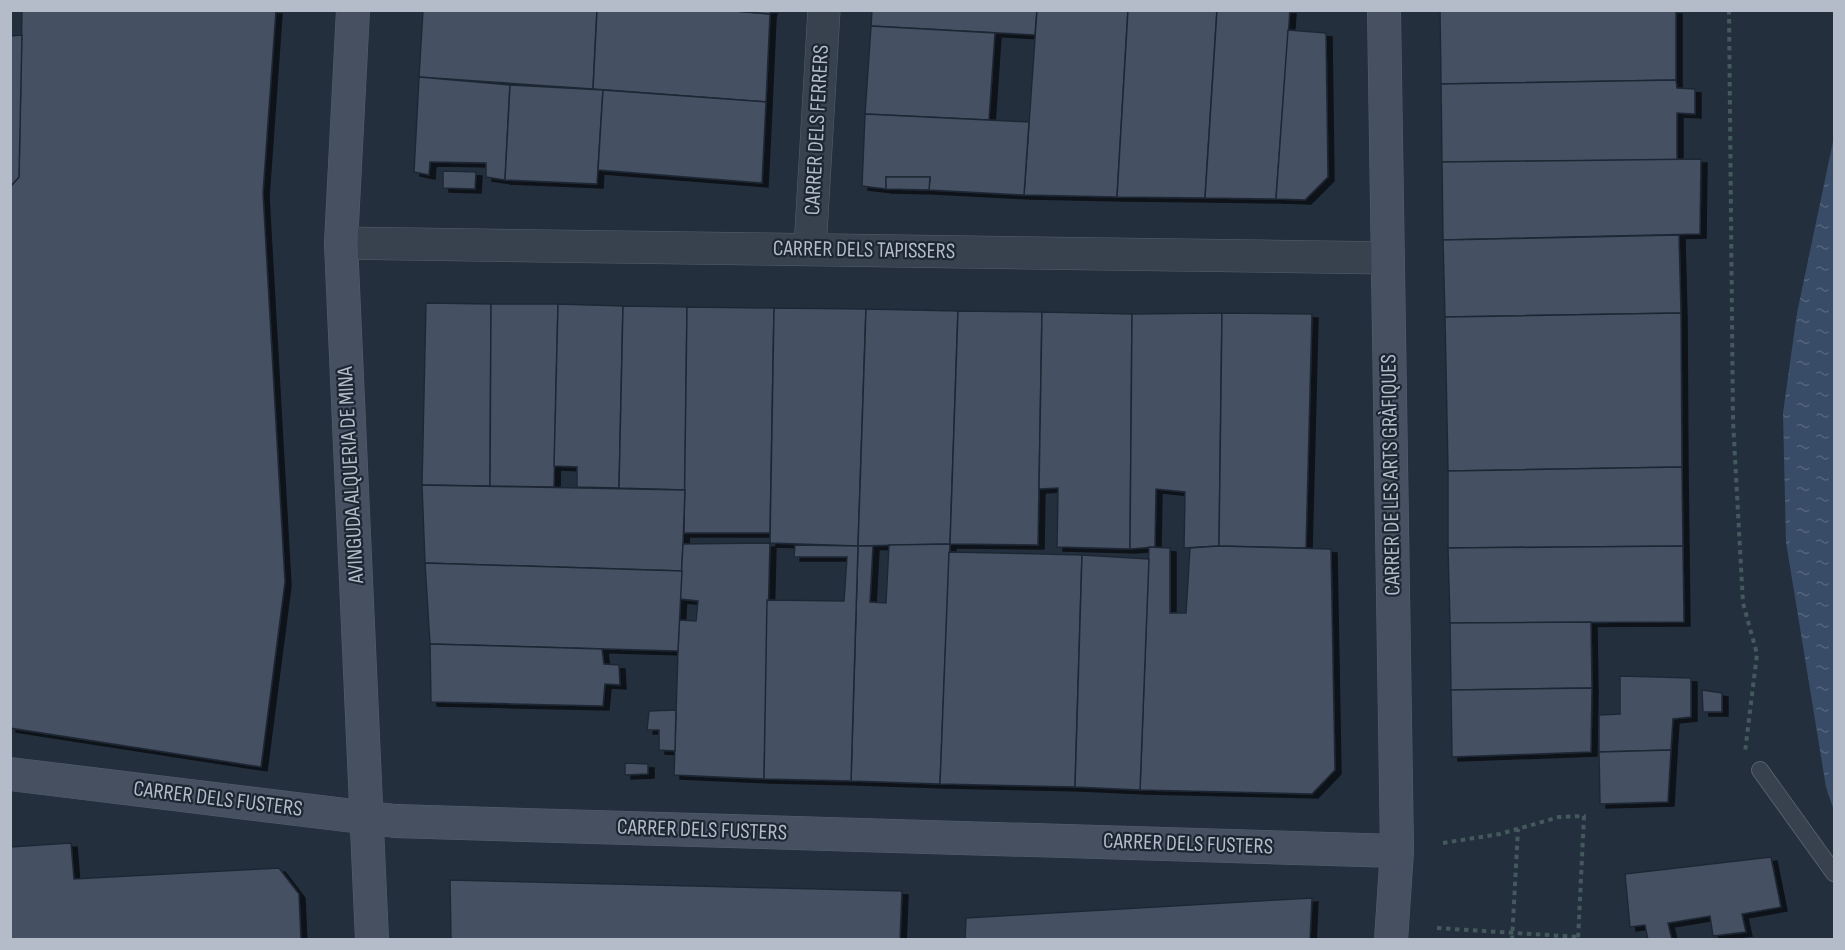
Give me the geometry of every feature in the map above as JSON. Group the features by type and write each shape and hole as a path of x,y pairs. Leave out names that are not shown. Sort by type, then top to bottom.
{"street":[{"name":"AVINGUDA ALQUERIA DE MINA","path":"353,10 341,243 372,939"},
{"name":"CARRER DELS FERRERS","path":"810,249 824,10"},
{"name":"CARRER DE LES ARTS GRÀFIQUES","path":"1384,10 1397,851 1391,939"},
{"name":"CARRER DELS TAPISSERS","path":"341,243 1388,258"},
{"name":"CARRER DELS FUSTERS","path":"10,774 395,821 1397,851"}],"lane":[{"path":"1760,770 1834,873"}],"path":[{"path":"1729,10 1733,421 1743,603 1757,654 1744,755 1760,770"},
{"path":"1437,928 1579,938 1584,816 1559,817 1518,829 1443,843"},
{"path":"1512,939 1518,829"}],"water":[{"path":"1834,137 1834,811 1826,787 1786,542 1783,413 1797,313"}],"building":[{"path":"22,10 276,10 263,193 285,582 261,767 10,728 10,187 19,177"},
{"path":"423,10 597,10 593,89 419,77"},
{"path":"597,10 724,10 770,14 766,102 593,89"},
{"path":"724,10 771,10 770,14"},
{"path":"872,10 1037,10 1035,35 871,26"},
{"path":"1037,10 1128,10 1117,197 1024,195"},
{"path":"1128,10 1217,10 1205,198 1117,197"},
{"path":"1217,10 1290,10 1276,199 1205,198"},
{"path":"1440,10 1676,10 1676,80 1441,84"},
{"path":"871,26 995,33 989,120 865,114"},
{"path":"1288,30 1326,33 1328,177 1305,200 1276,199"},
{"path":"22,35 19,177 10,187 10,36"},
{"path":"419,77 510,85 505,180 486,177 486,163 430,162 429,175 414,172"},
{"path":"1676,80 1677,88 1695,89 1695,114 1677,113 1677,160 1442,162 1441,84"},
{"path":"510,85 603,90 597,184 505,180"},
{"path":"603,90 766,102 762,183 598,170"},
{"path":"865,114 1029,122 1024,195 929,190 930,177 886,177 886,189 862,186"},
{"path":"1701,159 1700,234 1443,240 1442,162"},
{"path":"443,171 476,172 475,189 443,188"},
{"path":"886,177 930,177 929,190 886,189"},
{"path":"1679,235 1681,313 1445,317 1443,240"},
{"path":"426,303 491,304 490,486 422,485"},
{"path":"491,304 558,304 554,487 490,486"},
{"path":"558,304 623,306 619,488 577,487 577,467 554,466"},
{"path":"623,306 687,307 685,490 619,488"},
{"path":"687,307 774,308 770,533 684,533"},
{"path":"774,308 866,309 858,546 770,543"},
{"path":"866,309 958,311 950,544 858,546"},
{"path":"958,311 1042,312 1038,545 950,544"},
{"path":"1042,312 1132,314 1130,549 1057,547 1058,488 1039,489"},
{"path":"1222,313 1219,546 1184,548 1185,492 1156,489 1155,547 1130,549 1132,314"},
{"path":"1222,313 1312,314 1306,548 1219,546"},
{"path":"1681,313 1682,467 1448,471 1445,317"},
{"path":"1682,467 1683,546 1448,548 1448,471"},
{"path":"422,485 685,490 682,571 425,563"},
{"path":"770,543 764,779 674,775 679,620 696,621 698,601 680,599 683,544"},
{"path":"950,544 940,784 851,781 858,546 873,546 870,602 886,603 889,545"},
{"path":"795,545 858,546 851,781 764,779 767,600 844,601 847,557 794,557"},
{"path":"1219,546 1331,549 1335,770 1312,794 1140,790 1149,547 1170,548 1170,613 1186,613 1190,548"},
{"path":"1683,546 1684,622 1450,623 1448,548"},
{"path":"949,552 1082,555 1075,787 940,784"},
{"path":"1082,555 1149,559 1140,790 1075,787"},
{"path":"425,563 682,571 678,651 430,644"},
{"path":"1591,622 1592,688 1451,690 1450,623"},
{"path":"430,644 602,649 604,664 619,665 620,685 605,684 603,706 431,702"},
{"path":"1620,676 1691,678 1691,717 1673,719 1671,750 1599,752 1599,715 1620,714"},
{"path":"1592,688 1591,752 1452,757 1451,690"},
{"path":"1702,690 1722,693 1722,712 1703,712"},
{"path":"676,710 675,751 659,750 659,730 647,730 649,711"},
{"path":"1671,750 1668,802 1600,804 1599,752"},
{"path":"625,763 648,764 648,774 625,775"},
{"path":"71,843 74,879 279,868 299,894 301,940 10,940 10,847"},
{"path":"1771,857 1781,907 1742,914 1746,932 1713,936 1710,916 1668,923 1672,940 1648,940 1645,925 1630,927 1625,874"},
{"path":"450,880 902,891 900,940 451,940"},
{"path":"1312,898 1310,940 965,940 966,918"}]}
